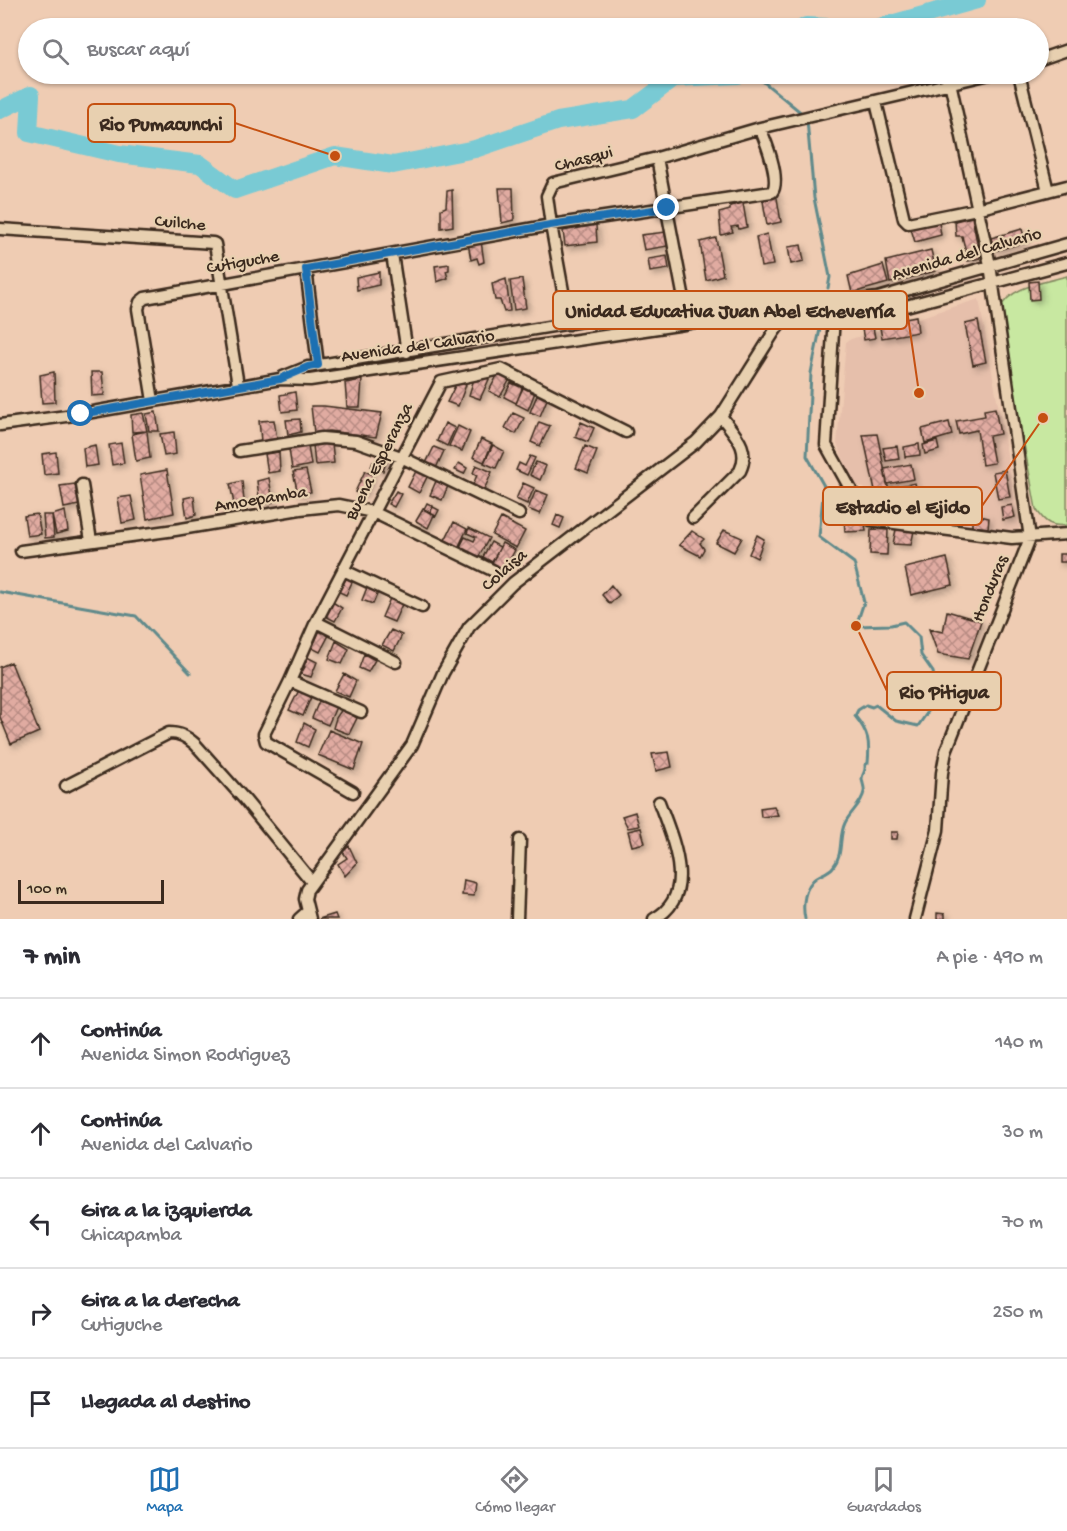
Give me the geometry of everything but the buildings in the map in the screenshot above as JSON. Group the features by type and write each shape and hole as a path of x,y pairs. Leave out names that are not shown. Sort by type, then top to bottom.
{"street":[{"path":"1049,56 1067,50"},
{"name":"Chasqui","path":"568,324 550,225 548,196 553,183 657,158 760,128 876,102 943,84"},
{"name":"Honduras","path":"915,919 938,830 942,773 946,752 1030,538 990,265 950,84"},
{"path":"1021,84 1048,191"},
{"path":"876,102 904,219 908,223 977,209 1067,186"},
{"name":"Cutiguche","path":"153,401 138,309 140,302 145,298 550,225 772,192 776,187 775,178 760,128"},
{"path":"657,158 685,304"},
{"name":"Cuilche","path":"0,229 210,241 215,244 238,385"},
{"name":"Avenida del Calvario","path":"280,379 318,365 685,304 753,299 843,303 878,298 1067,244"},
{"path":"392,254 407,352"},
{"name":"Avenida del Calvario","path":"280,379 310,380 758,311 834,316 891,310 1067,263"},
{"path":"306,269 318,365"},
{"name":"Colaisa","path":"309,915 305,899 307,890 412,745 443,673 469,627 513,583 696,442 721,416 774,332 798,300"},
{"path":"834,316 826,445 866,517 871,520 1012,538 1067,534"},
{"path":"444,345 441,382 501,369 626,432"},
{"path":"0,425 280,379"},
{"name":"Buena Esperanza","path":"353,792 266,742 264,734 316,622 441,382"},
{"path":"693,518 740,471 744,462 745,453 740,443 721,416"},
{"path":"239,451 322,438 356,441 401,457 519,514"},
{"path":"82,485 92,541"},
{"name":"Amoepamba","path":"21,551 339,505 372,512 494,571"},
{"path":"343,570 422,608"},
{"path":"316,622 396,662"},
{"path":"290,681 361,712"},
{"path":"66,786 169,733 177,733 195,744 312,882"},
{"path":"654,919 672,905 679,892 676,854 659,802"},
{"path":"517,919 520,840"},
{"path":"299,919 309,915"}],"shaded area":[{"path":"979,299 1020,527 1016,534 869,514 870,494 864,488 854,484 837,444 846,342"}],"green space":[{"path":"1067,276 1067,525 1053,525 1042,518 1036,509 999,310 1004,302 1019,291"}],"waterway":[{"path":"913,18 977,0"},
{"path":"0,110 31,95 29,133 119,154 200,164 235,190 335,156 393,165 475,149 558,121 633,109 666,84"},
{"path":"766,84 804,115"},
{"path":"807,120 814,198 830,277 828,288"},
{"path":"805,919 804,902 809,885 817,877 830,870 839,857 845,823 864,792 862,778 865,765 868,763 869,749 866,733 855,716 858,710 866,705 872,707 876,705 896,721 918,726 938,697 933,672 921,655 919,637 904,622 891,625 856,626 864,602 854,563 819,537 824,486 807,456 811,373 820,329"},
{"path":"0,592 136,616 190,673"}],"place":[{"name":"Rio Pumacunchi","path":"335,156"},
{"name":"Unidad Educativa Juan Abel Echeverría","path":"919,393"},
{"name":"Estadio el Ejido","path":"1043,418"},
{"name":"Rio Pitigua","path":"856,626"}],"route":[{"path":"81,414 280,379 318,365 306,269 550,225 667,208"}]}
